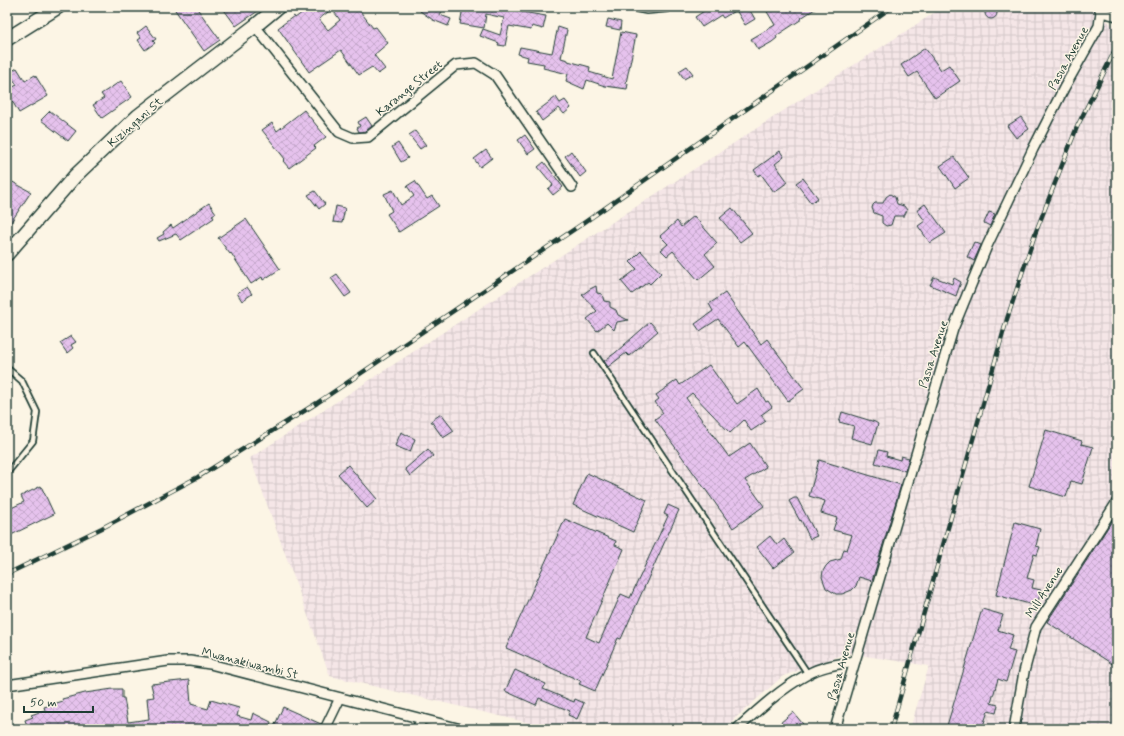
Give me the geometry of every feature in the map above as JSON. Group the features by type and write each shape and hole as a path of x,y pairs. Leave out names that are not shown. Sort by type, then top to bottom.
{"street":[{"path":"7,38 58,7"},
{"name":"Kizingani St","path":"7,254 75,176 138,116 278,7"},
{"path":"637,7 647,9 666,7"},
{"path":"1100,9 1117,16"},
{"name":"Pasua Avenue","path":"835,729 953,329 987,246 1033,149 1064,88 1099,26 1100,9"},
{"name":"Karange Street","path":"255,26 338,132 353,138 368,137 456,65 476,63 494,75 572,186"},
{"name":"Mill Avenue","path":"1014,729 1024,672 1036,627 1117,502"},
{"name":"Mwanakiwambi St","path":"7,685 168,661 190,661 210,664 461,729"},
{"path":"737,729 784,690 808,674 829,666 855,661"},
{"path":"325,729 340,698"},
{"path":"417,729 422,719"}],"lane":[{"path":"594,353 808,674"},
{"path":"7,368 22,381 38,412 32,441 7,474"}],"shaded area":[{"path":"943,7 1090,7 1117,29 1117,729 910,729 929,666 847,653 783,676 723,729 555,729 330,676 250,458"}],"building":[{"path":"173,7 196,7 220,40 204,51"},
{"path":"222,7 264,7 236,26"},
{"path":"310,7 366,7 360,11 373,28 376,27 388,43 374,55 385,69 378,74 372,67 359,75 341,50 309,72 278,28 294,16 295,18","holes":["332,9 340,20 328,30 319,19"]},
{"path":"422,7 431,11 433,7 444,7 440,15 451,19 448,26 433,20 420,11"},
{"path":"463,7 517,7 516,11 546,16 543,29 532,26 531,30 509,26 505,46 498,45 499,43 480,36 483,29 500,35 504,18 486,14 484,28 460,24"},
{"path":"705,7 748,7 755,19 745,25 736,10 723,18 721,15 702,27 695,17 707,9"},
{"path":"772,7 818,7 776,36 777,38 772,42 758,50 751,39 775,25 766,10"},
{"path":"989,7 993,7 997,13 993,19 989,19 985,15 985,11"},
{"path":"608,19 621,22 620,30 606,27"},
{"path":"146,26 156,39 153,41 155,43 145,50 138,40 141,38 137,33"},
{"path":"558,27 567,30 561,58 590,67 589,72 612,79 621,32 636,35 626,83 628,84 627,89 605,86 587,80 584,89 566,81 568,74 543,68 544,64 527,61 528,57 518,54 520,47 552,53"},
{"path":"925,48 941,70 949,65 960,81 935,98 917,72 909,77 901,65"},
{"path":"687,66 693,74 684,79 679,71"},
{"path":"17,68 25,81 35,75 48,96 19,113 7,92 7,90 17,85 9,73"},
{"path":"121,81 132,97 102,118 93,105 104,98 101,94"},
{"path":"556,97 560,103 565,100 571,108 564,114 559,108 542,121 536,112"},
{"path":"304,110 326,137 314,146 316,148 289,168 283,161 285,159 262,130 272,123 277,131"},
{"path":"50,111 76,131 68,141 41,120"},
{"path":"366,117 372,126 366,131 359,132 357,128 360,126 358,122"},
{"path":"1021,117 1029,129 1016,138 1007,126"},
{"path":"415,131 426,145 420,149 409,135"},
{"path":"525,135 535,149 528,154 518,140"},
{"path":"398,143 408,158 401,162 392,147"},
{"path":"486,150 492,158 480,167 474,159"},
{"path":"571,151 586,172 580,177 565,156"},
{"path":"780,151 784,157 775,164 788,182 774,192 761,174 758,176 754,170"},
{"path":"954,157 969,178 955,188 940,166"},
{"path":"544,162 563,187 553,195 548,189 553,185 538,167"},
{"path":"803,178 818,198 811,203 796,183"},
{"path":"7,179 31,192 7,228"},
{"path":"415,181 427,199 432,196 439,206 399,232 387,214 392,211 384,194 393,190 401,205 414,196 407,186"},
{"path":"315,191 325,204 319,209 308,195"},
{"path":"890,194 895,197 897,204 904,206 907,210 904,216 894,216 891,225 886,226 882,223 882,216 874,213 872,208 875,203 883,203 886,197"},
{"path":"209,203 216,213 212,215 214,218 181,240 176,234 159,241 157,238 164,234 163,232 171,225 173,228"},
{"path":"925,204 946,233 930,243 918,226 925,221 917,210"},
{"path":"336,206 345,208 342,223 333,222"},
{"path":"732,208 752,233 740,242 720,218"},
{"path":"989,212 995,214 990,226 984,223"},
{"path":"694,216 717,243 705,254 715,266 698,280 673,251 667,256 661,250 668,244 660,236 677,221 681,227"},
{"path":"246,219 280,269 263,280 262,277 251,284 231,253 230,254 218,238"},
{"path":"974,242 981,245 974,261 967,257"},
{"path":"641,251 661,273 650,284 648,282 632,294 621,281 637,269 630,262"},
{"path":"337,274 351,293 345,297 331,278"},
{"path":"934,277 952,284 954,278 961,282 956,296 930,285"},
{"path":"596,286 597,293 602,294 604,301 610,302 610,307 616,310 618,315 628,320 617,322 614,330 607,323 597,331 587,319 597,311 582,295"},
{"path":"247,287 252,294 242,301 237,293"},
{"path":"725,293 761,344 767,339 804,389 788,401 745,342 739,347 718,319 700,331 695,324 713,311 709,304"},
{"path":"650,322 658,331 629,356 626,353 608,367 604,361"},
{"path":"71,336 76,342 71,345 73,348 67,353 60,343"},
{"path":"709,365 737,404 758,389 766,402 768,401 772,407 761,415 766,421 751,431 744,420 730,433 692,393 686,398 729,457 750,443 766,467 745,480 764,506 733,528 655,419 663,413 655,402 659,399 656,395 677,380 680,385"},
{"path":"842,412 878,424 872,444 851,438 854,426 839,422"},
{"path":"441,414 454,431 443,438 431,421"},
{"path":"1046,430 1082,441 1081,444 1093,447 1082,484 1071,481 1066,497 1029,486"},
{"path":"401,432 415,439 410,452 395,446"},
{"path":"428,449 433,456 410,476 405,469"},
{"path":"879,450 887,452 886,456 900,460 901,456 909,458 905,471 875,463"},
{"path":"819,460 901,485 872,581 859,577 856,586 852,590 842,594 836,594 826,588 822,577 823,571 830,562 841,559 844,549 847,550 852,535 833,530 837,518 821,513 825,501 809,496"},
{"path":"348,465 377,499 367,508 338,474"},
{"path":"587,473 647,500 633,532 573,505"},
{"path":"41,486 54,514 7,537 7,510 24,502 21,496"},
{"path":"797,498 817,536 810,539 801,520 800,521 789,501"},
{"path":"668,505 679,510 621,639 618,638 595,691 579,684 581,681 506,648 565,519 616,541 615,545 624,549 586,637 599,643 621,594 630,598 668,516 664,514"},
{"path":"1117,513 1117,667 1047,622"},
{"path":"1015,522 1040,529 1036,546 1040,547 1037,555 1034,554 1027,578 1034,580 1032,588 1041,590 1037,606 996,595"},
{"path":"770,536 777,545 784,539 794,553 773,568 757,547"},
{"path":"982,609 1003,615 998,630 1013,635 1008,650 1015,652 1006,682 998,679 991,703 998,705 996,713 988,711 982,729 946,729"},
{"path":"515,670 546,684 543,689 574,702 575,699 584,703 577,719 568,715 570,711 539,698 536,705 505,691"},
{"path":"189,680 191,704 208,709 211,700 239,708 237,716 251,720 253,713 271,722 269,729 252,729 238,725 236,729 75,729 75,726 60,729 28,729 25,720 33,717 31,715 45,710 44,707 63,701 62,699 85,693 113,689 122,689 122,698 124,698 128,722 149,719 147,698 154,697 151,684"},
{"path":"283,707 321,724 319,729 273,729"},
{"path":"793,712 807,729 773,729"}],"railway":[{"path":"7,574 102,528 198,477 317,403 585,222 892,7"},
{"path":"891,729 1007,319 1035,234 1077,127 1117,46"}]}
